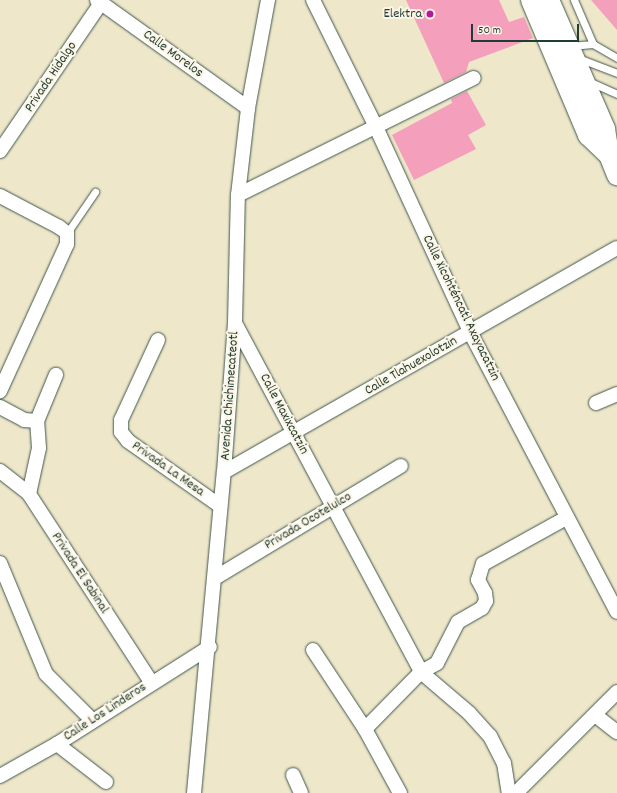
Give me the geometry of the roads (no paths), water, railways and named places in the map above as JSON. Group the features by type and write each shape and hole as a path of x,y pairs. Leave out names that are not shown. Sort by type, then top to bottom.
{"main road":[{"path":"531,0 588,135 613,153"},
{"path":"549,0 580,77 605,129 613,153 617,175"}],"street":[{"name":"Avenida Chichimecateotl","path":"194,793 210,646 235,323 238,195 248,108 268,0"},
{"name":"Calle Xicohténcatl Axayacatzin","path":"313,0 375,125 470,332 566,518 617,612"},
{"name":"Calle Morelos","path":"99,2 248,108"},
{"name":"Privada Hidalgo","path":"0,151 99,2"},
{"path":"238,195 375,125 474,78"},
{"path":"0,196 59,226 67,233 67,244 0,391"},
{"name":"Calle Tlahuexolotzin","path":"224,472 617,248"},
{"name":"Calle Maxixcatzin","path":"235,323 294,432 331,507 356,548 421,672"},
{"name":"Privada La Mesa","path":"158,340 122,420 121,432 128,441 220,506"},
{"path":"29,494 38,448 37,421 56,376"},
{"path":"596,403 617,394"},
{"path":"0,407 24,420 37,421"},
{"name":"Privada Ocotelulco","path":"215,578 401,466"},
{"name":"Privada El Sabinal","path":"0,471 29,494 152,682"},
{"path":"365,729 421,672 437,663 458,622 482,608 486,601 486,593 478,580 483,564 566,518"},
{"path":"0,563 46,674 92,720"},
{"name":"Calle Los Linderos","path":"2,772 57,744 92,720 210,646"},
{"path":"314,650 365,729 400,793"},
{"path":"421,672 469,713 490,736 504,763 509,793"},
{"path":"516,793 617,692"},
{"path":"595,715 617,732"},
{"path":"57,744 106,782"},
{"path":"293,775 301,793"}],"lane":[{"path":"574,0 593,44 617,58"},
{"path":"570,50 593,44"},
{"path":"570,50 617,73"},
{"path":"580,77 617,94"},
{"path":"67,233 95,192"}],"place":[{"name":"Elektra","path":"430,14"}]}
